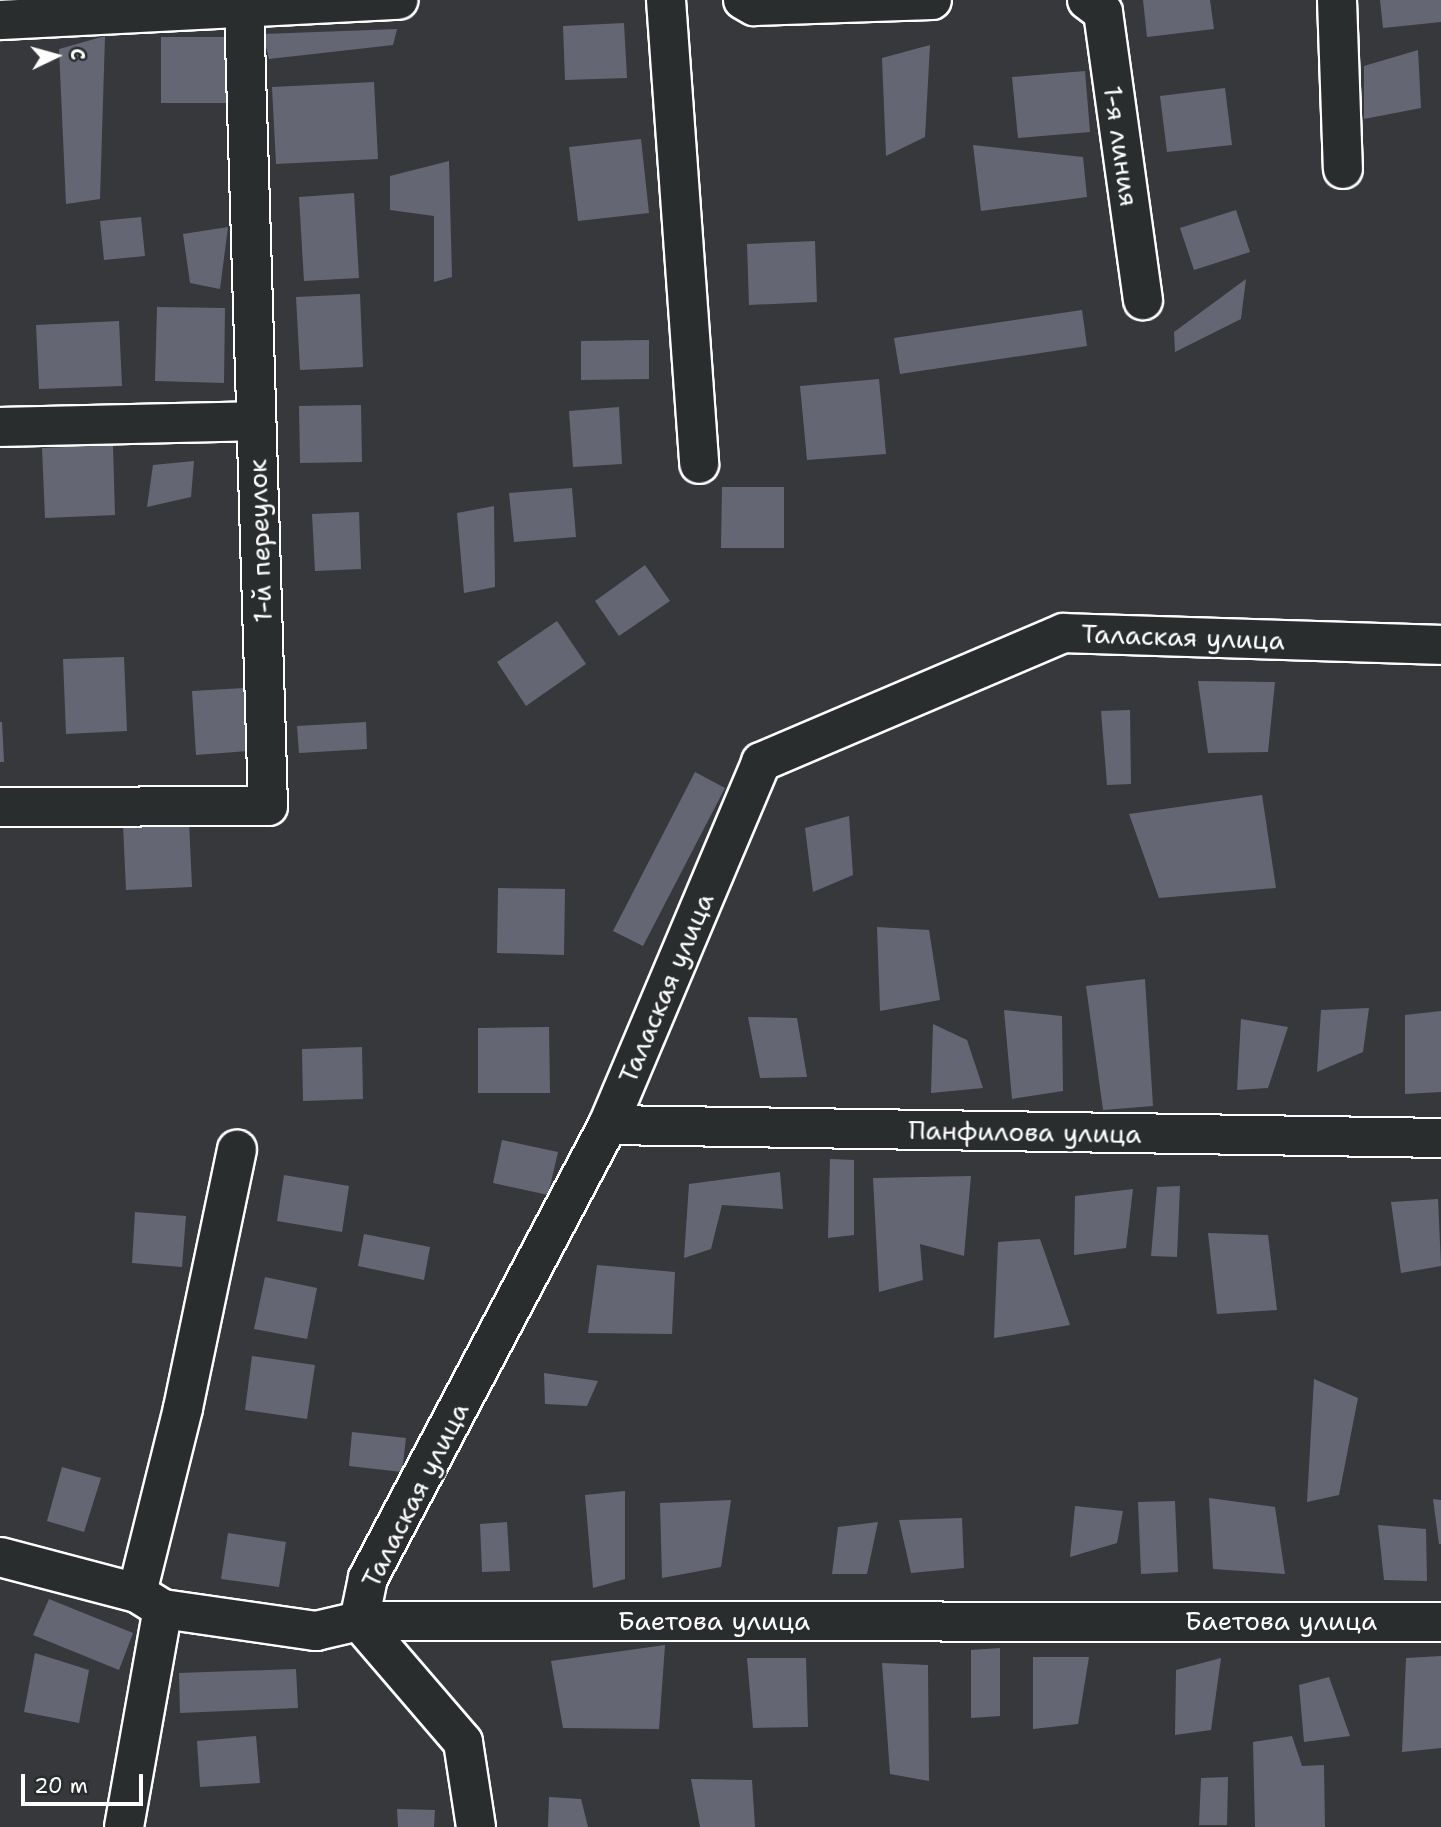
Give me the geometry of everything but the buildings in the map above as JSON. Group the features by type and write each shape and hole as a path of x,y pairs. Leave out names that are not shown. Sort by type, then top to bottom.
{"street":[{"path":"0,20 398,0"},
{"path":"666,0 699,464"},
{"path":"743,0 754,6 932,0"},
{"name":"1-я линия","path":"1087,0 1103,12 1143,300"},
{"path":"1337,0 1343,169"},
{"name":"1-й переулок","path":"0,807 268,806 244,8"},
{"path":"0,427 256,421"},
{"name":"Талаская улица","path":"476,1827 463,1742 359,1620 368,1578 608,1125 761,762 1064,634 1441,645"},
{"name":"Панфилова улица","path":"608,1125 1441,1138"},
{"path":"124,1827 150,1601 183,1408 237,1150"},
{"name":"Баетова улица","path":"0,1558 150,1601 316,1631 359,1620 1441,1622"}]}
